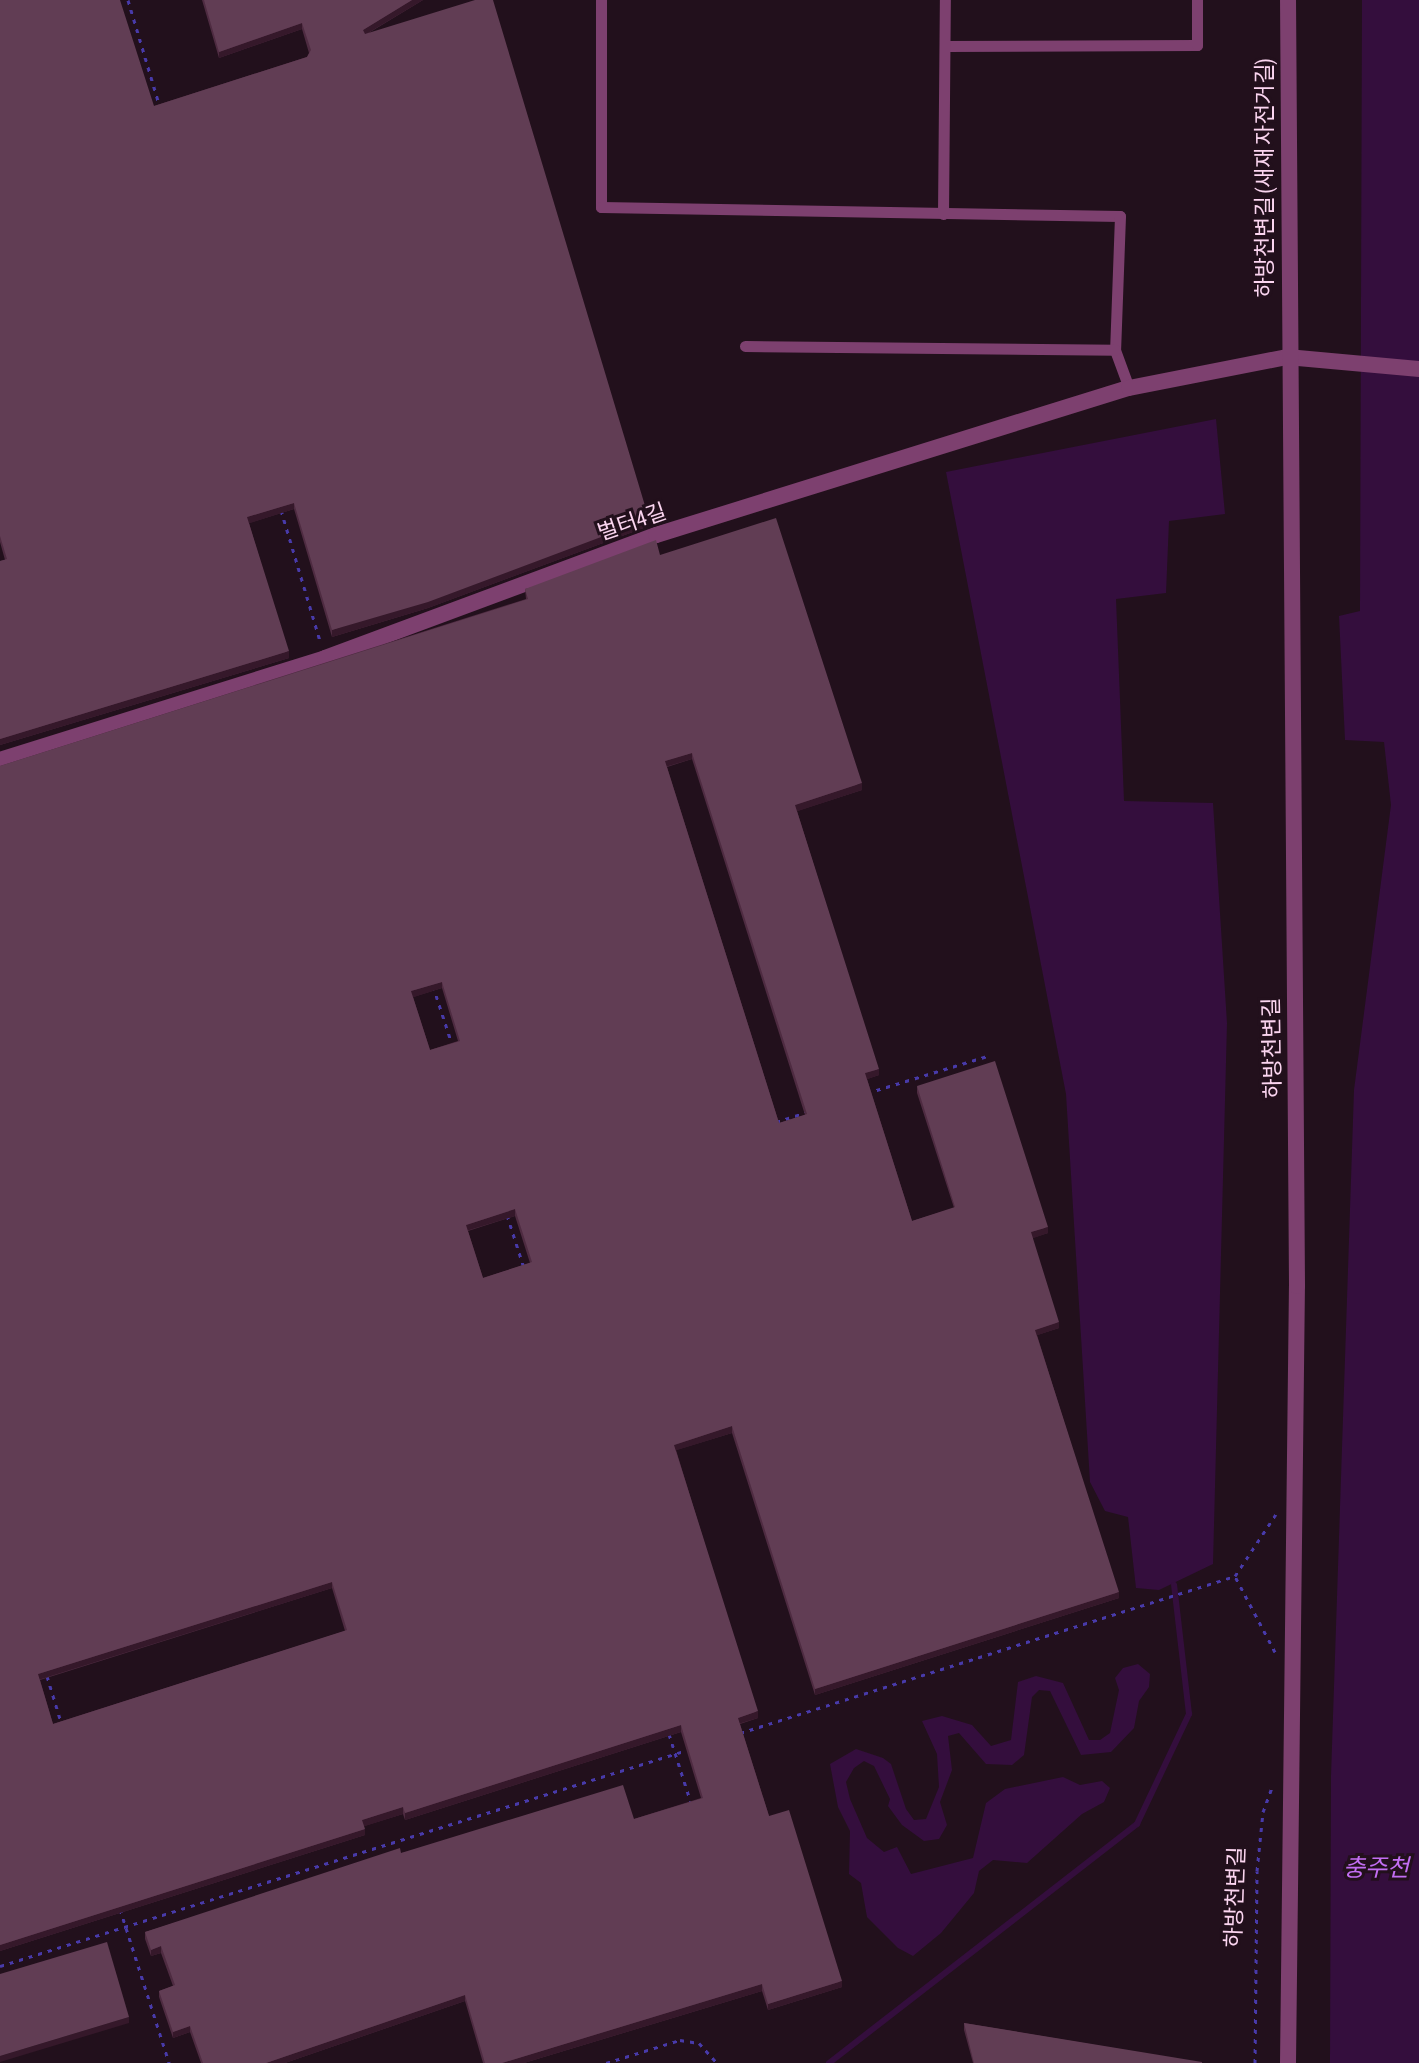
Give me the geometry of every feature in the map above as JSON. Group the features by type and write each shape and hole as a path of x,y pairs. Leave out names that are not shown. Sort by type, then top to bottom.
{"street":[{"name":"하방천변길 (새재 자전거길)","path":"1287,357 1288,0"},
{"name":"벌터4길","path":"0,760 325,658 656,535 1129,388 1287,357 1419,369"},
{"name":"하방천변길","path":"1287,357 1297,1286 1288,2063"}],"lane":[{"path":"601,0 601,207 1120,216 1115,350 1129,388"},
{"path":"943,214 945,0"},
{"path":"945,46 1197,45 1197,0"},
{"path":"745,346 1115,350"}],"path":[{"path":"128,0 163,119"},
{"path":"280,508 325,658"},
{"path":"432,984 456,1058"},
{"path":"866,1094 987,1056"},
{"path":"761,1126 821,1108"},
{"path":"505,1206 528,1282"},
{"path":"736,1734 1235,1576 1279,1510"},
{"path":"1235,1576 1278,1658"},
{"path":"42,1662 66,1736"},
{"path":"666,1723 694,1814"},
{"path":"0,1966 126,1930 691,1749"},
{"name":"하방천변길","path":"1255,2063 1259,1835 1275,1778"},
{"path":"117,1900 169,2063"},
{"path":"606,2063 680,2040 699,2043 717,2063"}],"water":[{"name":"충주천","path":"1362,0 1419,0 1419,2063 1330,2063 1331,1776 1354,1090 1391,805 1384,742 1345,740 1339,616 1360,611"},
{"path":"1216,419 1225,514 1169,521 1166,593 1116,599 1124,801 1213,803 1227,1023 1213,1564 1159,1590 1136,1588 1128,1517 1105,1511 1090,1482 1066,1094 946,472"},
{"path":"1138,1664 1150,1674 1149,1687 1139,1701 1134,1728 1111,1752 1081,1755 1050,1691 1039,1690 1032,1697 1024,1755 1012,1765 986,1764 959,1733 948,1736 952,1770 940,1802 947,1825 939,1839 924,1841 902,1825 888,1806 890,1799 874,1766 864,1761 854,1768 846,1782 867,1838 884,1852 897,1847 911,1874 973,1858 986,1803 1005,1789 1063,1777 1080,1785 1102,1781 1110,1788 1104,1802 1082,1814 1027,1863 993,1860 979,1871 974,1893 941,1933 913,1956 898,1948 867,1917 861,1883 849,1874 850,1831 838,1807 830,1764 856,1749 883,1758 891,1764 906,1809 914,1820 926,1819 939,1787 937,1754 922,1721 942,1716 972,1725 991,1746 1011,1740 1018,1682 1036,1676 1063,1683 1089,1740 1100,1740 1110,1733 1119,1690 1115,1678 1123,1668"}],"building":[{"path":"0,0 120,0 154,106 307,57 311,50 302,23 219,52 204,0 412,0 363,30 365,34 475,0 493,0 649,519 428,602 332,630 294,503 247,517 289,651 0,739 0,561 7,559 0,536"},
{"path":"776,518 862,783 795,805 879,1069 865,1073 912,1221 955,1207 917,1086 995,1061 1048,1227 1031,1232 1059,1322 1035,1330 1119,1592 815,1689 732,1426 674,1445 758,1711 738,1718 769,1816 789,1810 842,1981 768,2004 762,1984 502,2063 485,2063 465,1995 266,2063 203,2063 190,2026 173,2032 159,1991 175,1985 161,1946 151,1950 145,1932 400,1848 401,1853 623,1785 634,1819 703,1798 681,1725 405,1813 403,1807 362,1820 365,1829 0,1945 0,766 528,599 525,589 656,540 660,555","holes":["692,753 807,1114 779,1123 665,761","442,982 460,1041 430,1050 411,991","515,1209 532,1262 483,1278 466,1225","332,1582 347,1630 53,1724 38,1674"]},
{"path":"107,1942 129,2017 0,2056 0,1974"},
{"path":"964,2023 1202,2062 1202,2063 974,2063"}],"waterway":[{"path":"829,2063 1137,1824 1189,1714 1174,1585"}]}
